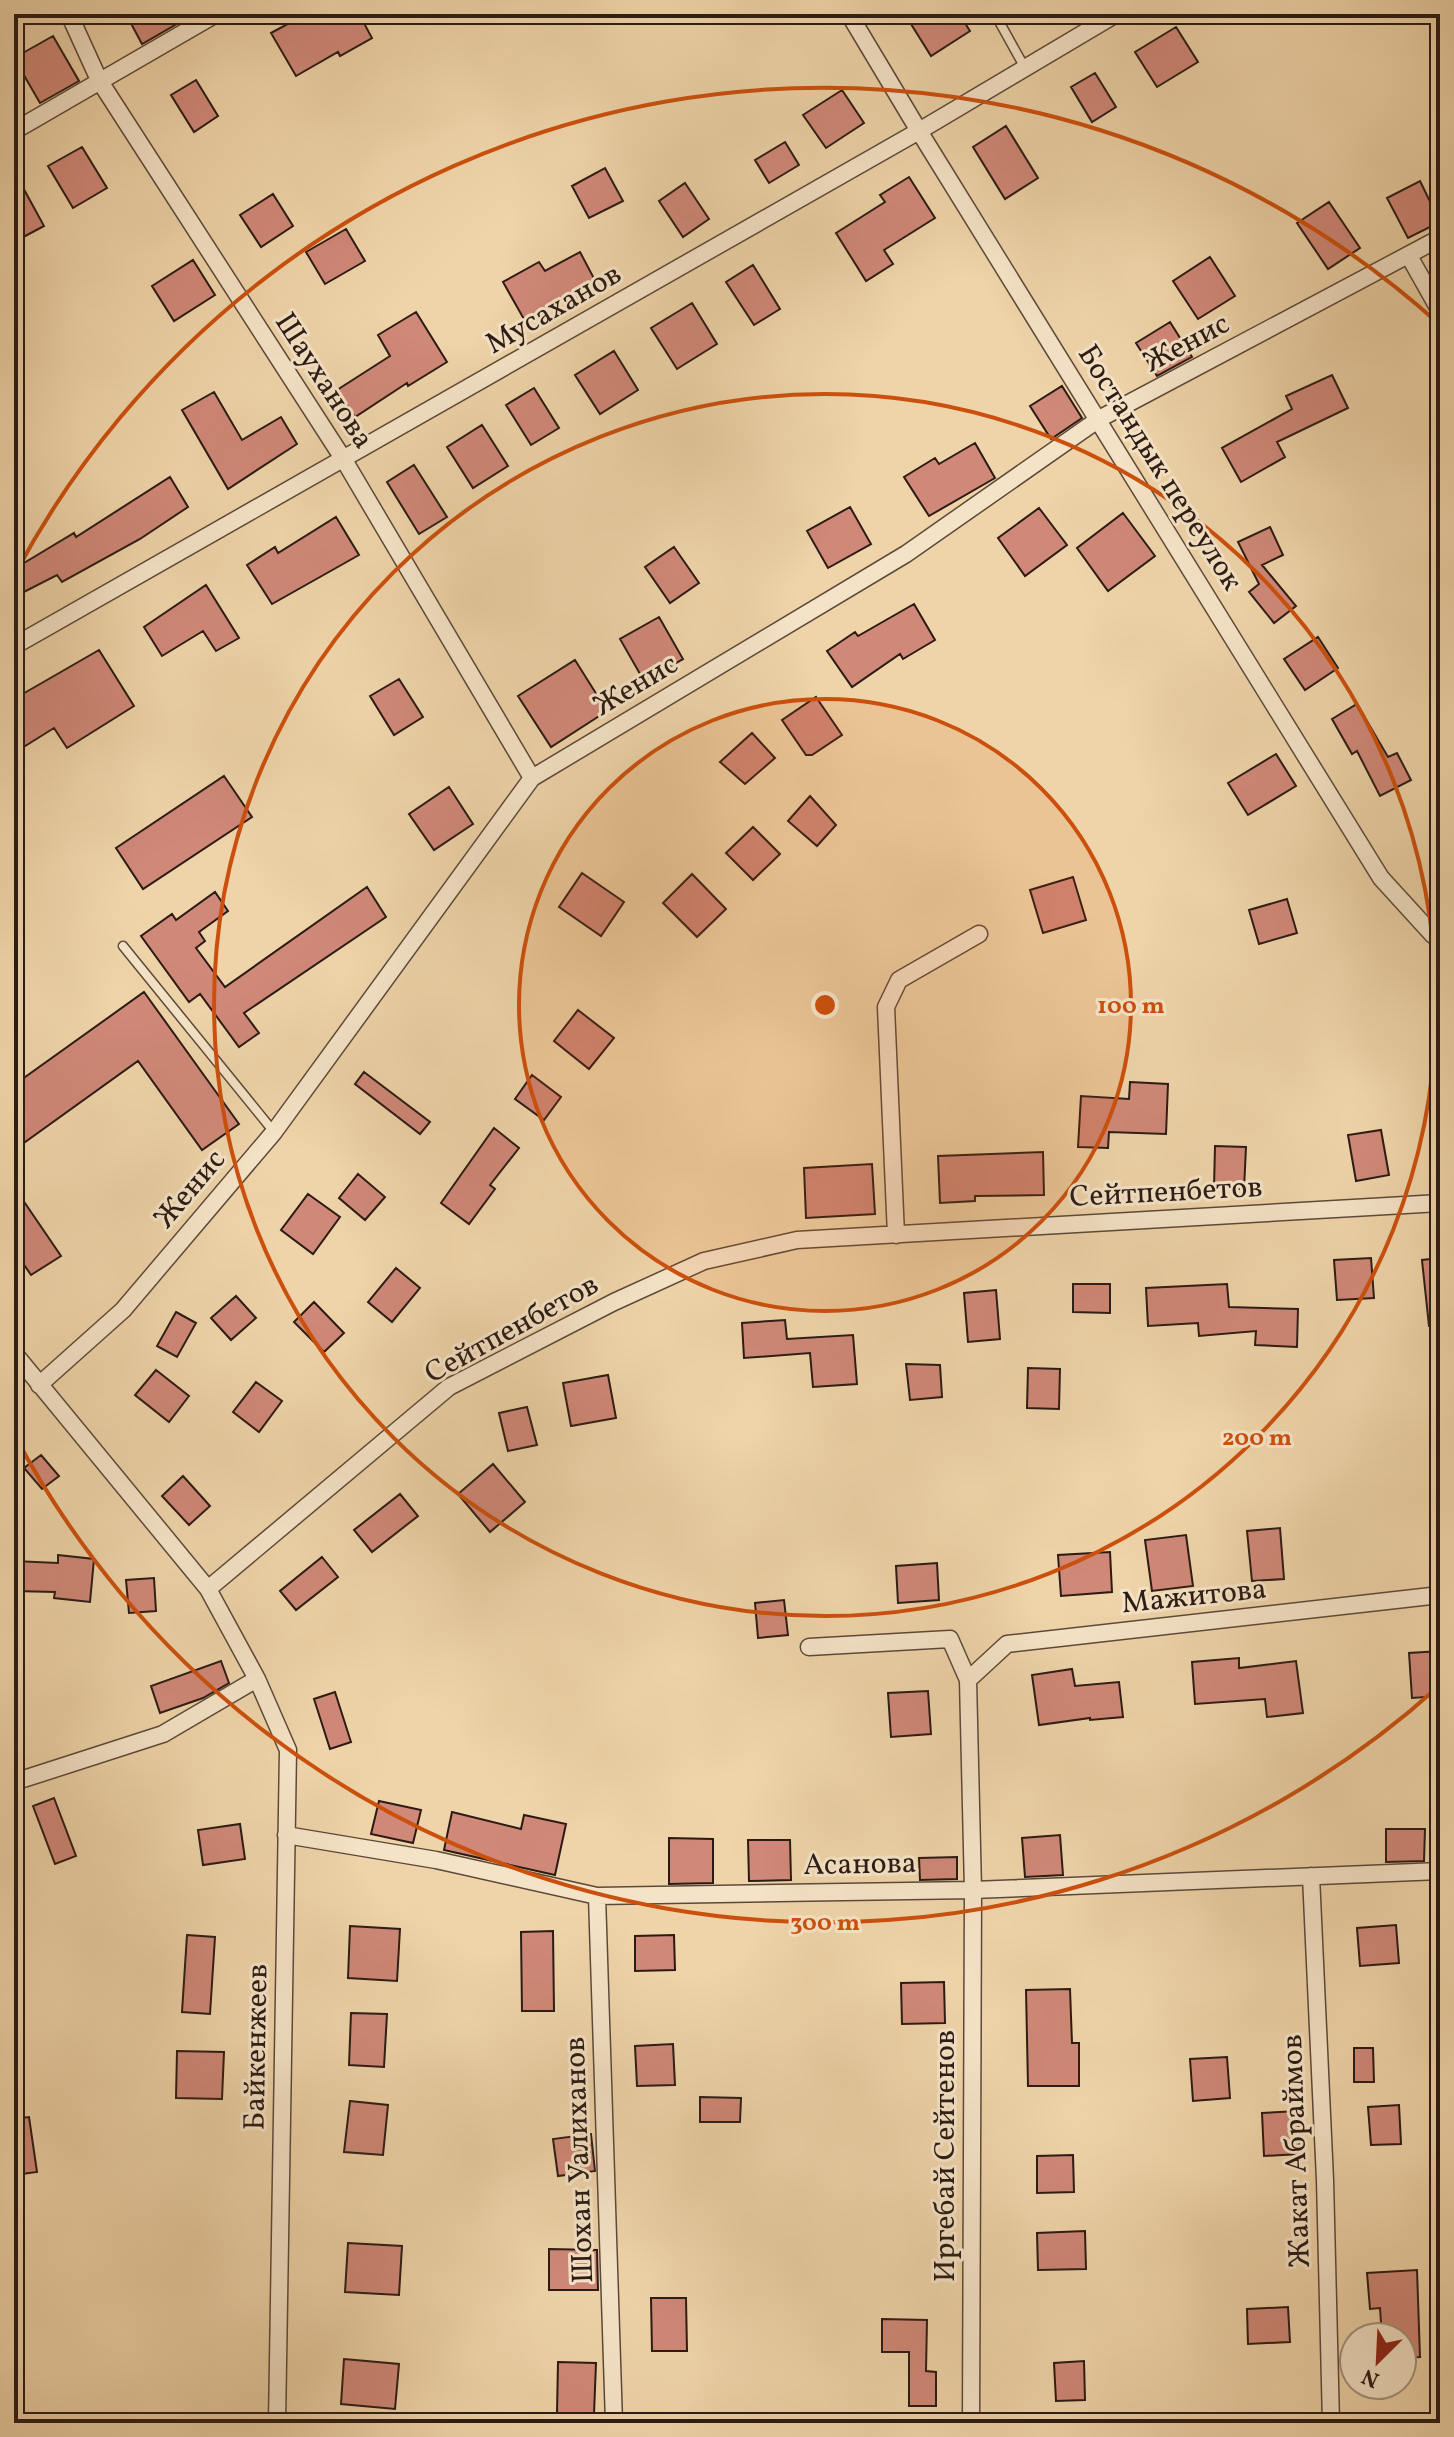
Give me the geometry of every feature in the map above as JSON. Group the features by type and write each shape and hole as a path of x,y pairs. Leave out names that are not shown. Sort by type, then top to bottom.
{"street":[{"name":"Шауханова","path":"69,14 99,80 344,460 532,778"},
{"path":"14,131 216,14"},
{"name":"Бостандык переулок","path":"849,14 1381,878 1433,935 1440,936"},
{"name":"Мусаханов","path":"14,646 919,131 1116,14"},
{"name":"Женис","path":"39,1385 123,1310 274,1132 532,778 906,554 1099,419 1440,238"},
{"path":"1409,256 1440,311"},
{"path":"896,1235 886,1007 899,980 979,934"},
{"name":"Сейтпенбетов","path":"208,1589 449,1387 614,1302 704,1261 797,1240 1440,1203"},
{"name":"Байкенжеев","path":"14,1353 208,1589 257,1679 288,1750 277,2423"},
{"name":"Мажитова","path":"968,1680 1007,1644 1440,1595"},
{"path":"809,1647 950,1639 968,1680 973,1890"},
{"path":"14,1782 163,1734 257,1679"},
{"name":"Асанова","path":"286,1835 436,1860 597,1896 973,1890 1440,1871"},
{"name":"Жакат Абраймов","path":"1311,1876 1325,2180 1331,2423"},
{"name":"Иргебай Сейтенов","path":"971,2423 973,1890"},
{"name":"Шохан Уалиханов","path":"597,1896 614,2423"}],"lane":[{"path":"995,14 1025,68"},
{"path":"123,946 274,1132"}],"building":[{"path":"126,14 194,14 142,44"},
{"path":"306,14 359,14 372,38 340,56 338,52 296,76 271,33"},
{"path":"927,14 959,14 970,31 931,56 911,24"},
{"path":"1176,27 1198,62 1157,87 1135,52"},
{"path":"53,36 79,81 40,103 14,58"},
{"path":"1095,73 1116,107 1092,122 1071,87"},
{"path":"196,80 218,116 194,132 171,95"},
{"path":"842,90 864,123 826,148 803,115"},
{"path":"1006,126 1038,178 1005,199 973,147"},
{"path":"785,142 799,165 769,183 755,160"},
{"path":"82,147 107,188 73,208 48,166"},
{"path":"605,168 623,201 589,218 572,186"},
{"path":"14,171 44,226 14,242"},
{"path":"909,177 935,218 884,250 893,264 866,281 836,233 885,202 880,195"},
{"path":"1420,181 1440,222 1408,238 1387,198"},
{"path":"685,183 709,219 683,237 659,201"},
{"path":"273,194 293,226 261,247 240,215"},
{"path":"1329,202 1360,248 1328,269 1297,223"},
{"path":"346,229 365,261 325,284 306,252"},
{"path":"580,252 598,286 573,300 570,295 525,321 503,282 539,262 545,271"},
{"path":"1210,257 1235,296 1198,319 1173,281"},
{"path":"193,260 215,295 174,321 152,286"},
{"path":"753,265 780,309 754,325 726,282"},
{"path":"692,303 717,344 677,369 651,328"},
{"path":"416,312 447,362 408,386 407,383 355,417 337,390 390,356 378,335"},
{"path":"1170,322 1192,357 1157,376 1136,343"},
{"path":"614,351 638,390 600,414 575,375"},
{"path":"1332,375 1348,408 1277,442 1285,457 1241,482 1222,448 1292,409 1286,396"},
{"path":"1062,386 1082,418 1051,439 1030,406"},
{"path":"534,388 559,428 531,445 506,405"},
{"path":"214,392 242,440 281,417 297,444 228,489 182,410"},
{"path":"482,425 508,466 473,488 447,447"},
{"path":"975,443 995,478 929,516 904,477 935,458 939,464"},
{"path":"414,465 447,517 419,534 387,482"},
{"path":"170,477 188,507 140,539 62,582 57,575 14,597 14,569 74,533 76,537"},
{"path":"850,507 871,544 828,568 807,531"},
{"path":"1039,508 1067,545 1025,576 998,538"},
{"path":"1123,513 1155,556 1108,591 1077,548"},
{"path":"336,517 359,555 272,604 247,565 275,547 278,553"},
{"path":"1270,527 1283,555 1262,565 1296,606 1274,623 1249,592 1259,584 1238,542"},
{"path":"674,547 699,583 670,603 645,567"},
{"path":"206,585 239,638 216,651 203,631 162,656 144,627"},
{"path":"914,604 935,640 903,659 900,654 852,687 827,651 855,632 858,636"},
{"path":"659,617 683,659 644,681 620,639"},
{"path":"1318,637 1338,668 1305,690 1284,659"},
{"path":"99,650 134,706 67,748 54,728 14,753 14,699"},
{"path":"575,660 607,711 551,747 518,696"},
{"path":"399,679 423,717 394,735 370,696"},
{"path":"816,697 842,735 812,755 806,755 782,720"},
{"path":"1357,704 1388,757 1397,753 1411,780 1380,796 1357,751 1352,754 1332,719"},
{"path":"752,733 775,758 745,784 720,762"},
{"path":"1276,754 1296,786 1248,815 1228,783"},
{"path":"224,776 252,817 143,889 116,848"},
{"path":"449,787 473,824 434,850 409,814"},
{"path":"810,796 836,825 817,846 788,821"},
{"path":"753,827 780,854 753,880 726,853"},
{"path":"582,873 624,902 601,936 559,907"},
{"path":"692,874 726,909 697,937 663,903"},
{"path":"1073,877 1086,920 1043,933 1030,890"},
{"path":"367,887 386,917 244,1013 259,1033 239,1047 200,994 189,1002 141,936 172,914 176,920 215,892 228,911 199,932 205,941 196,948 225,987"},
{"path":"1287,899 1297,933 1259,944 1249,910"},
{"path":"144,992 239,1124 202,1150 138,1061 14,1150 14,1085"},
{"path":"578,1010 614,1038 589,1069 554,1041"},
{"path":"364,1072 430,1122 420,1134 355,1084"},
{"path":"532,1075 561,1097 544,1120 515,1099"},
{"path":"1130,1082 1168,1084 1166,1134 1109,1132 1108,1148 1078,1147 1081,1096 1129,1099"},
{"path":"494,1128 519,1148 490,1185 495,1189 469,1224 441,1203"},
{"path":"1381,1130 1389,1175 1356,1181 1348,1135"},
{"path":"1215,1146 1246,1147 1244,1189 1214,1188"},
{"path":"1043,1152 1044,1195 975,1196 975,1201 940,1203 938,1156"},
{"path":"872,1164 875,1214 806,1218 804,1168"},
{"path":"358,1174 385,1197 365,1220 339,1198"},
{"path":"14,1187 61,1256 31,1275 14,1250"},
{"path":"308,1194 340,1217 313,1254 281,1230"},
{"path":"1371,1258 1374,1298 1337,1300 1334,1260"},
{"path":"1440,1258 1440,1325 1429,1326 1422,1260"},
{"path":"396,1268 420,1288 392,1322 368,1302"},
{"path":"1073,1284 1110,1284 1110,1313 1073,1312"},
{"path":"1227,1284 1229,1307 1298,1309 1297,1347 1255,1345 1256,1331 1199,1336 1198,1323 1148,1326 1146,1288"},
{"path":"996,1290 1000,1339 968,1342 964,1293"},
{"path":"236,1296 256,1318 231,1340 211,1318"},
{"path":"314,1302 344,1333 324,1352 294,1322"},
{"path":"176,1312 196,1323 177,1357 157,1346"},
{"path":"785,1320 787,1339 853,1335 857,1384 813,1387 810,1353 744,1358 742,1323"},
{"path":"906,1364 940,1365 942,1397 910,1400"},
{"path":"1028,1368 1060,1369 1059,1409 1027,1408"},
{"path":"156,1370 189,1396 169,1422 135,1395"},
{"path":"608,1375 616,1418 571,1426 563,1383"},
{"path":"256,1382 282,1401 259,1432 233,1412"},
{"path":"527,1407 537,1445 508,1451 499,1413"},
{"path":"41,1455 59,1476 42,1489 24,1468"},
{"path":"493,1464 525,1502 490,1532 458,1494"},
{"path":"183,1476 210,1506 189,1525 162,1496"},
{"path":"400,1494 418,1516 372,1552 354,1530"},
{"path":"1280,1528 1284,1579 1252,1581 1247,1531"},
{"path":"1186,1535 1193,1586 1152,1591 1145,1540"},
{"path":"1110,1552 1112,1592 1061,1596 1058,1555"},
{"path":"58,1555 94,1559 90,1602 54,1598 55,1592 14,1591 14,1561 58,1563"},
{"path":"322,1557 338,1577 296,1610 280,1591"},
{"path":"937,1563 939,1600 898,1603 896,1566"},
{"path":"154,1578 156,1611 129,1613 126,1580"},
{"path":"784,1600 788,1635 758,1638 755,1603"},
{"path":"1440,1651 1440,1696 1412,1698 1409,1653"},
{"path":"1239,1658 1239,1668 1296,1661 1303,1713 1267,1717 1265,1699 1195,1704 1192,1662"},
{"path":"221,1661 229,1683 203,1698 160,1713 151,1686"},
{"path":"1072,1669 1075,1686 1119,1682 1123,1717 1039,1725 1032,1675"},
{"path":"928,1691 931,1734 891,1737 888,1693"},
{"path":"335,1692 351,1742 330,1749 314,1699"},
{"path":"54,1798 76,1856 55,1864 33,1806"},
{"path":"379,1801 421,1810 413,1843 371,1834"},
{"path":"452,1812 521,1829 524,1815 566,1824 555,1875 444,1850"},
{"path":"240,1824 245,1859 203,1865 198,1830"},
{"path":"1386,1829 1425,1829 1424,1861 1386,1862"},
{"path":"1060,1835 1063,1875 1025,1877 1022,1838"},
{"path":"669,1838 713,1839 713,1883 669,1884"},
{"path":"748,1840 790,1840 791,1880 749,1881"},
{"path":"957,1857 957,1879 920,1880 919,1858"},
{"path":"1396,1925 1399,1963 1360,1966 1357,1928"},
{"path":"350,1926 400,1929 397,1981 348,1978"},
{"path":"553,1931 554,2011 522,2011 521,1932"},
{"path":"187,1935 215,1937 210,2014 182,2012"},
{"path":"674,1935 675,1970 635,1971 635,1936"},
{"path":"944,1982 945,2023 902,2024 901,1983"},
{"path":"1070,1989 1072,2043 1079,2043 1079,2086 1028,2086 1026,1990"},
{"path":"351,2013 387,2014 384,2067 349,2065"},
{"path":"673,2044 675,2085 637,2086 635,2046"},
{"path":"1354,2048 1373,2048 1374,2082 1354,2082"},
{"path":"177,2051 224,2052 222,2099 176,2098"},
{"path":"1227,2057 1230,2098 1193,2101 1190,2059"},
{"path":"700,2097 741,2098 740,2122 700,2122"},
{"path":"350,2101 388,2105 383,2155 344,2152"},
{"path":"1399,2105 1401,2144 1371,2145 1368,2107"},
{"path":"1298,2111 1300,2154 1264,2156 1262,2113"},
{"path":"29,2117 37,2172 14,2175 14,2119"},
{"path":"591,2134 595,2171 558,2176 553,2139"},
{"path":"1073,2155 1074,2192 1037,2193 1037,2156"},
{"path":"1085,2231 1086,2269 1038,2270 1037,2233"},
{"path":"348,2243 402,2246 399,2295 345,2292"},
{"path":"549,2249 597,2250 598,2290 549,2290"},
{"path":"1417,2270 1420,2357 1418,2321 1381,2321 1380,2308 1370,2309 1367,2273"},
{"path":"651,2298 686,2298 687,2351 652,2351"},
{"path":"1288,2307 1290,2342 1248,2344 1247,2309"},
{"path":"882,2319 927,2320 926,2371 936,2372 936,2406 909,2406 909,2352 882,2352"},
{"path":"344,2359 399,2364 395,2409 341,2404"},
{"path":"1084,2361 1085,2400 1056,2401 1054,2363"},
{"path":"558,2362 596,2363 594,2414 557,2413"}]}
